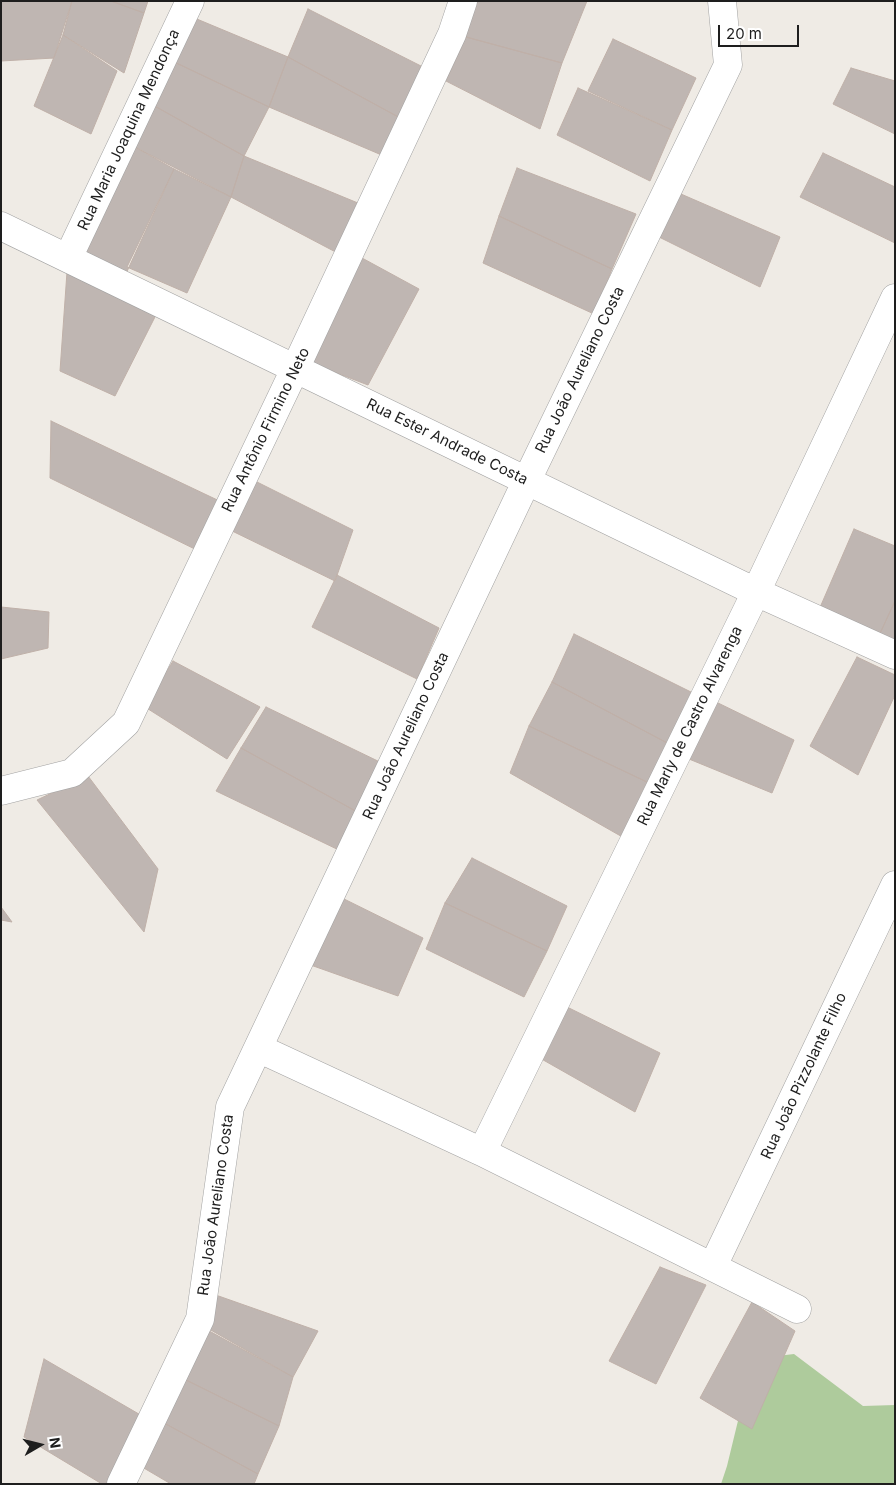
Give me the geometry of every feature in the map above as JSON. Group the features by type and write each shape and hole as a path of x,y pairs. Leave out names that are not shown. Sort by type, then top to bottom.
{"street":[{"name":"Rua Maria Joaquina Mendonça","path":"68,258 190,1"},
{"name":"Rua Antônio Firmino Neto","path":"1,791 72,774 126,723 452,34 463,1"},
{"name":"Rua João Aureliano Costa","path":"121,1484 200,1319 230,1107 527,480 728,65 722,1"},
{"name":"Rua Ester Andrade Costa","path":"1,226 756,592 895,655"},
{"name":"Rua Marly de Castro Alvarenga","path":"482,1152 756,592 895,298"},
{"name":"Rua João Pizzolante Filho","path":"713,1266 895,885"},
{"path":"258,1048 482,1152 797,1309"}],"green space":[{"path":"794,1354 863,1406 895,1405 895,1484 721,1484 753,1359"}],"building":[{"path":"1,1 72,1 54,58 1,61"},
{"path":"72,1 111,1 144,13 124,73 63,35"},
{"path":"111,1 148,1 144,13"},
{"path":"474,1 587,1 562,63 466,37"},
{"path":"308,9 421,66 402,119 288,57"},
{"path":"192,17 288,57 269,107 170,60"},
{"path":"63,35 117,71 91,134 34,106"},
{"path":"466,37 562,63 540,129 446,81"},
{"path":"613,39 696,78 672,130 588,91"},
{"path":"288,57 402,119 391,159 269,107"},
{"path":"170,60 269,107 244,156 151,104"},
{"path":"851,68 895,81 895,134 833,104"},
{"path":"578,88 672,130 650,181 557,135"},
{"path":"151,104 244,156 231,197 133,146"},
{"path":"133,146 174,169 124,278 78,254"},
{"path":"823,153 895,187 895,243 800,197"},
{"path":"244,156 370,208 347,258 231,197"},
{"path":"517,168 636,214 612,269 499,216"},
{"path":"174,169 231,197 187,293 127,267"},
{"path":"674,191 780,237 760,287 659,237"},
{"path":"499,216 612,269 594,314 483,263"},
{"path":"68,258 159,309 115,396 60,371"},
{"path":"362,258 419,289 368,385 311,363"},
{"path":"51,421 230,506 207,555 50,478"},
{"path":"253,480 353,530 335,581 228,529"},
{"path":"854,529 895,546 895,601 876,642 815,619"},
{"path":"337,575 439,628 417,679 312,627"},
{"path":"895,601 895,650 876,642"},
{"path":"1,607 49,612 48,648 1,659"},
{"path":"574,634 695,694 671,745 552,682"},
{"path":"857,657 895,675 895,695 858,775 810,746"},
{"path":"173,661 260,707 227,759 145,707"},
{"path":"552,682 671,745 649,783 529,726"},
{"path":"716,702 794,740 772,793 689,759"},
{"path":"266,707 384,764 361,814 241,748"},
{"path":"529,726 649,783 633,843 510,773"},
{"path":"241,748 361,814 343,852 216,791"},
{"path":"88,776 158,869 144,932 37,800"},
{"path":"472,858 567,906 547,951 445,903"},
{"path":"340,897 423,938 398,996 305,963"},
{"path":"445,903 547,951 524,997 426,949"},
{"path":"1,907 12,922 1,920"},
{"path":"563,1005 660,1053 635,1112 538,1057"},
{"path":"660,1267 706,1285 656,1384 609,1361"},
{"path":"210,1293 318,1331 293,1377 202,1327"},
{"path":"752,1302 795,1331 752,1429 700,1398"},
{"path":"209,1329 293,1377 279,1426 182,1378"},
{"path":"44,1359 144,1417 120,1484 102,1484 24,1437"},
{"path":"182,1378 279,1426 258,1474 153,1417"},
{"path":"153,1417 258,1474 254,1484 171,1484 137,1464"}]}
